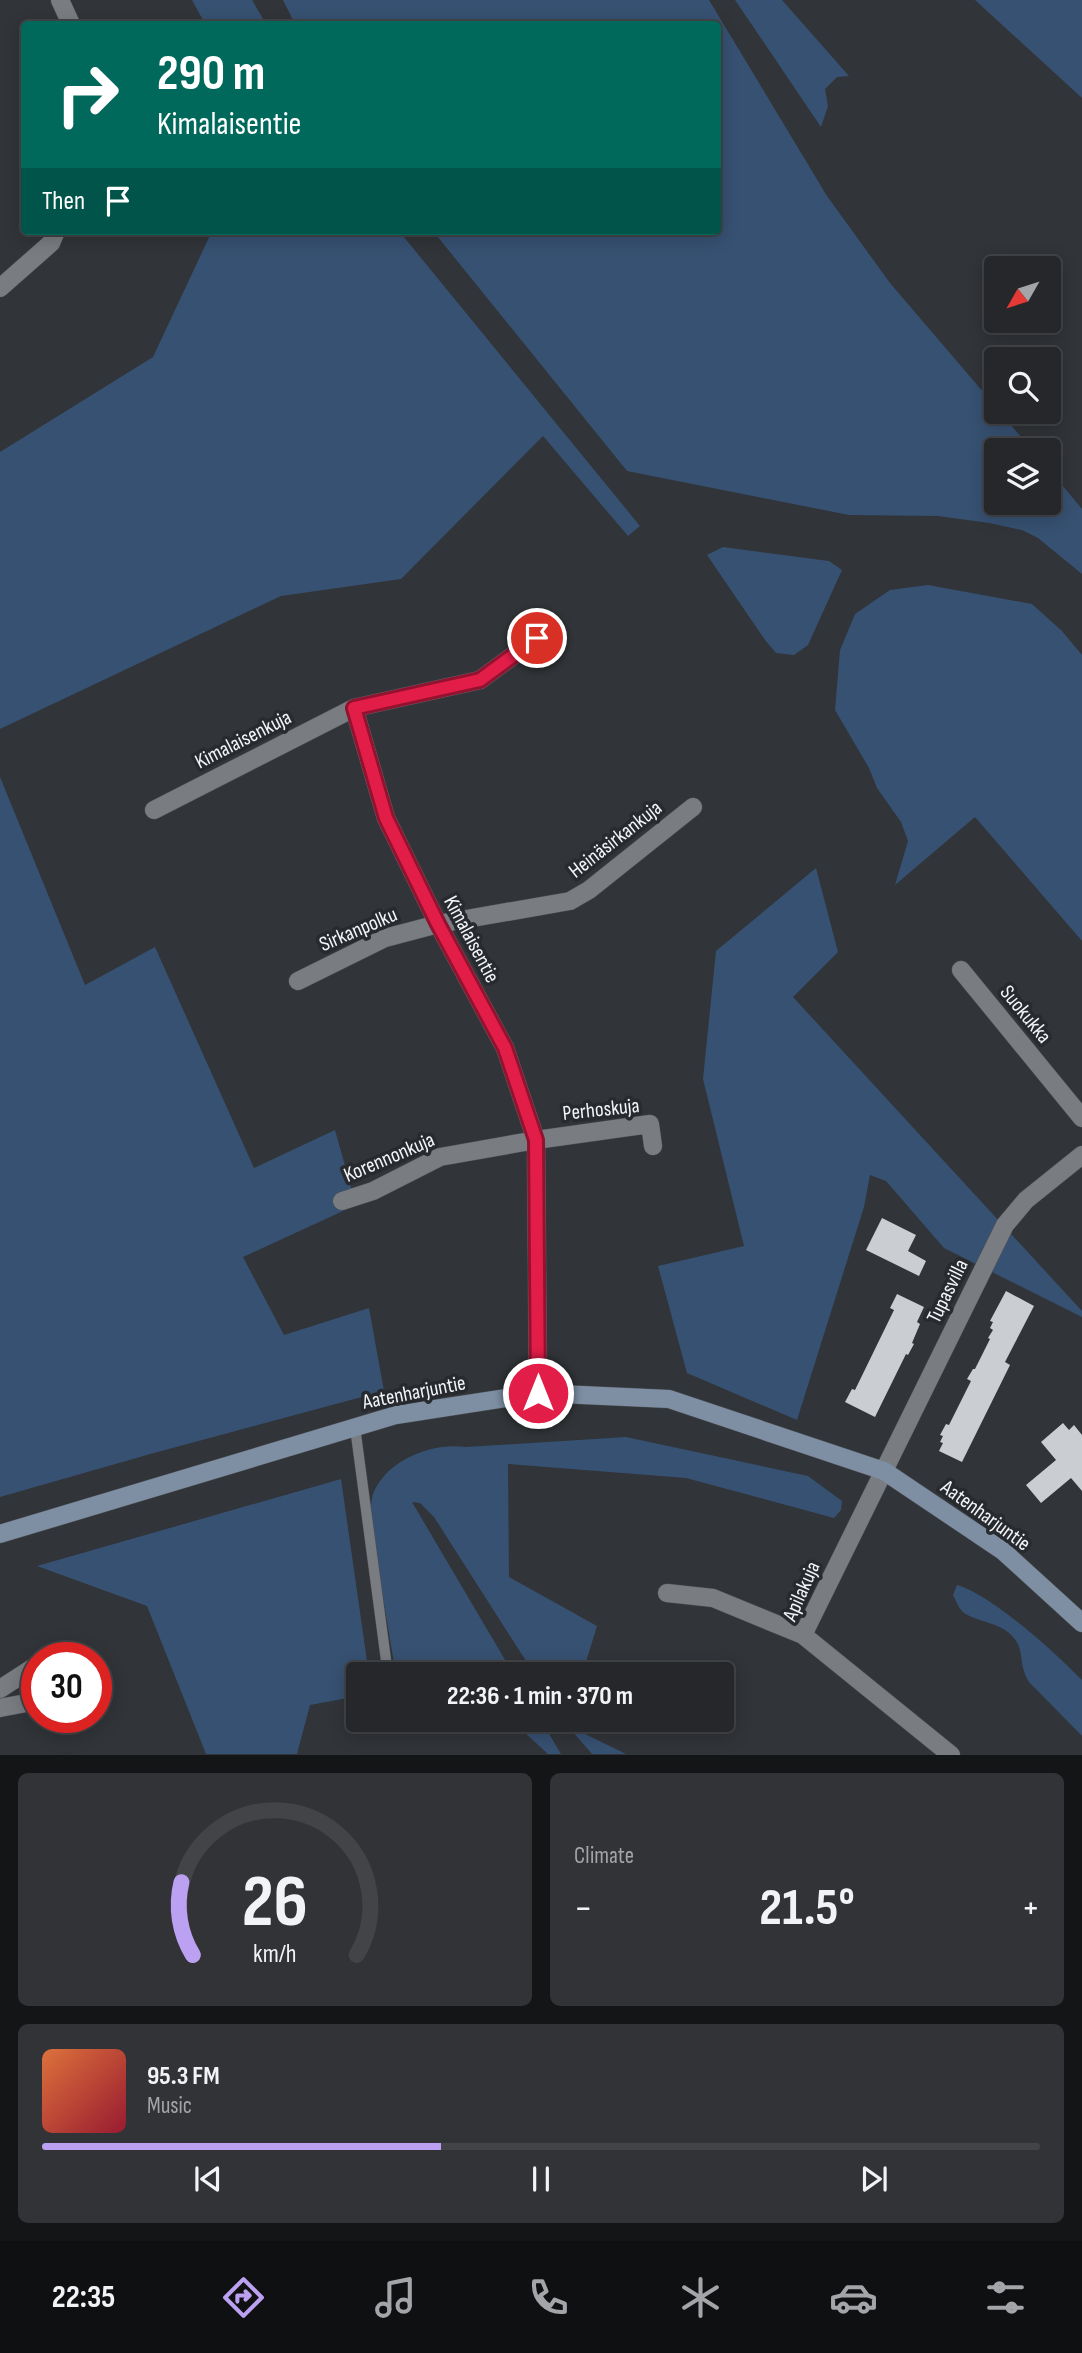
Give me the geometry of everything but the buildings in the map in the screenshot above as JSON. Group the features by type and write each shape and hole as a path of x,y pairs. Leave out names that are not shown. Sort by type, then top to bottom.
{"street":[{"path":"60,0 70,21"},
{"path":"0,288 51,243 54,235"},
{"path":"354,708 480,680 537,638"},
{"name":"Kimalaisenkuja","path":"154,810 354,708"},
{"name":"Kimalaisentie","path":"354,708 386,818 438,924 505,1048 536,1140 538,1393"},
{"name":"Heinäsirkankuja","path":"438,924 569,901 589,890 693,807"},
{"name":"Sirkanpolku","path":"298,981 385,938 438,924"},
{"name":"Suokukka","path":"961,970 1082,1118"},
{"name":"Perhoskuja","path":"536,1140 650,1124 653,1146"},
{"name":"Korennonkuja","path":"342,1201 373,1191 440,1157 536,1140"},
{"name":"Tupasvilla","path":"884,1471 1005,1225 1026,1200 1082,1155"},
{"name":"Aatenharjuntie","path":"0,1534 396,1415 538,1393 669,1399 884,1471 1003,1551 1082,1623"},
{"name":"Apilakuja","path":"884,1471 803,1635 951,1755"},
{"path":"667,1593 713,1598 803,1635"},
{"path":"0,1689 21,1675"},
{"path":"0,1708 21,1704"}],"lane":[{"path":"355,1427 386,1662"}],"shaded area":[{"path":"192,0 252,0 264,21 203,21"},
{"path":"283,0 709,0 827,196 890,283 984,393 984,424 1010,424 1022,438 984,438 984,515 1061,515 1061,484 1082,509 1082,574 1038,538 1022,530 938,516 849,515 627,471 436,235 721,235 721,21 294,21"},
{"path":"735,0 782,0 849,76 837,77 825,89 828,106 821,127"},
{"path":"975,0 1082,0 1082,98"},
{"path":"210,235 402,235 640,526 628,536 543,436 401,579 281,596 0,729 0,452 153,357"},
{"path":"723,547 829,561 842,570 808,645 794,655 776,653 707,555"},
{"path":"928,585 1032,604 1062,631 1082,655 1082,941 975,817 895,885 908,841 901,822 877,788 869,768 835,710 840,650 855,614 890,590"},
{"path":"0,777 85,985 155,947 254,1168 335,1130 356,1205 243,1257 284,1335 369,1308 384,1391 0,1497"},
{"path":"816,868 838,952 793,997 1082,1311 1082,1317 944,1248 886,1181 870,1175 864,1207 797,1420 687,1373 658,1266 744,1246 703,1079 716,951"},
{"path":"626,1437 808,1476 842,1501 841,1510 834,1518 686,1478 508,1464 509,1577 597,1626 586,1662 527,1662 434,1517 420,1503 412,1502 506,1662 394,1662 373,1538 373,1494 388,1472 412,1456 439,1447"},
{"path":"341,1479 367,1662 346,1662 346,1698 310,1705 297,1754 206,1754 147,1606 37,1566"},
{"path":"957,1585 988,1600 1005,1612 1082,1680 1082,1736 1029,1682 1019,1647 1013,1637 1002,1628 962,1611 953,1595"},
{"path":"524,1732 548,1732 561,1754 548,1754"},
{"path":"573,1732 581,1732 626,1754 592,1754"}],"route":[{"path":"537,638 480,680 354,708 386,818 438,924 505,1048 536,1140 538,1393"}]}
